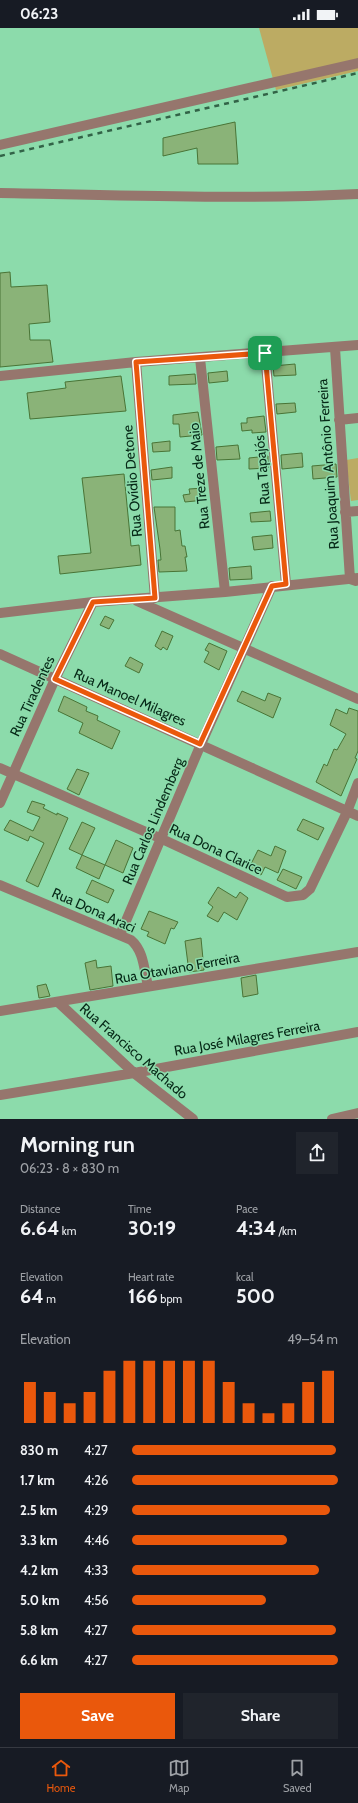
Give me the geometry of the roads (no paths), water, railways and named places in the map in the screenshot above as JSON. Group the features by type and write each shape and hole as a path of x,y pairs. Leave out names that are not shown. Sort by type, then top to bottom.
{"street":[{"path":"0,145 358,63"},
{"path":"0,193 230,198 358,194"},
{"path":"0,376 136,362 358,346"},
{"name":"Rua Joaquim Antônio Ferreira","path":"335,348 338,420 345,512 355,579"},
{"name":"Rua Tapajós","path":"265,353 286,584"},
{"name":"Rua Treze de Maio","path":"200,358 225,592"},
{"name":"Rua Ovídio Detone","path":"136,362 155,598"},
{"path":"338,420 358,418"},
{"path":"345,512 358,511"},
{"path":"0,613 93,602 134,600 225,592 286,584 355,579"},
{"name":"Rua Carlos Lindemberg","path":"120,935 162,839 200,744 272,586"},
{"path":"134,600 358,699"},
{"name":"Rua Tiradentes","path":"0,802 55,679 93,602"},
{"name":"Rua Manoel Milagres","path":"0,654 358,816"},
{"name":"Rua Dona Clarice","path":"0,768 162,839 287,897 303,895 310,889 347,812"},
{"path":"347,812 358,783"},
{"name":"Rua Dona Araci","path":"0,885 131,940 138,946 148,986"},
{"name":"Rua Otaviano Ferreira","path":"0,1012 358,952"},
{"name":"Rua Francisco Machado","path":"58,1002 134,1073 193,1119"},
{"name":"Rua José Milagres Ferreira","path":"0,1095 134,1073 358,1032"},
{"path":"332,1119 358,1113"}],"railway":[{"path":"0,156 358,73"}]}
